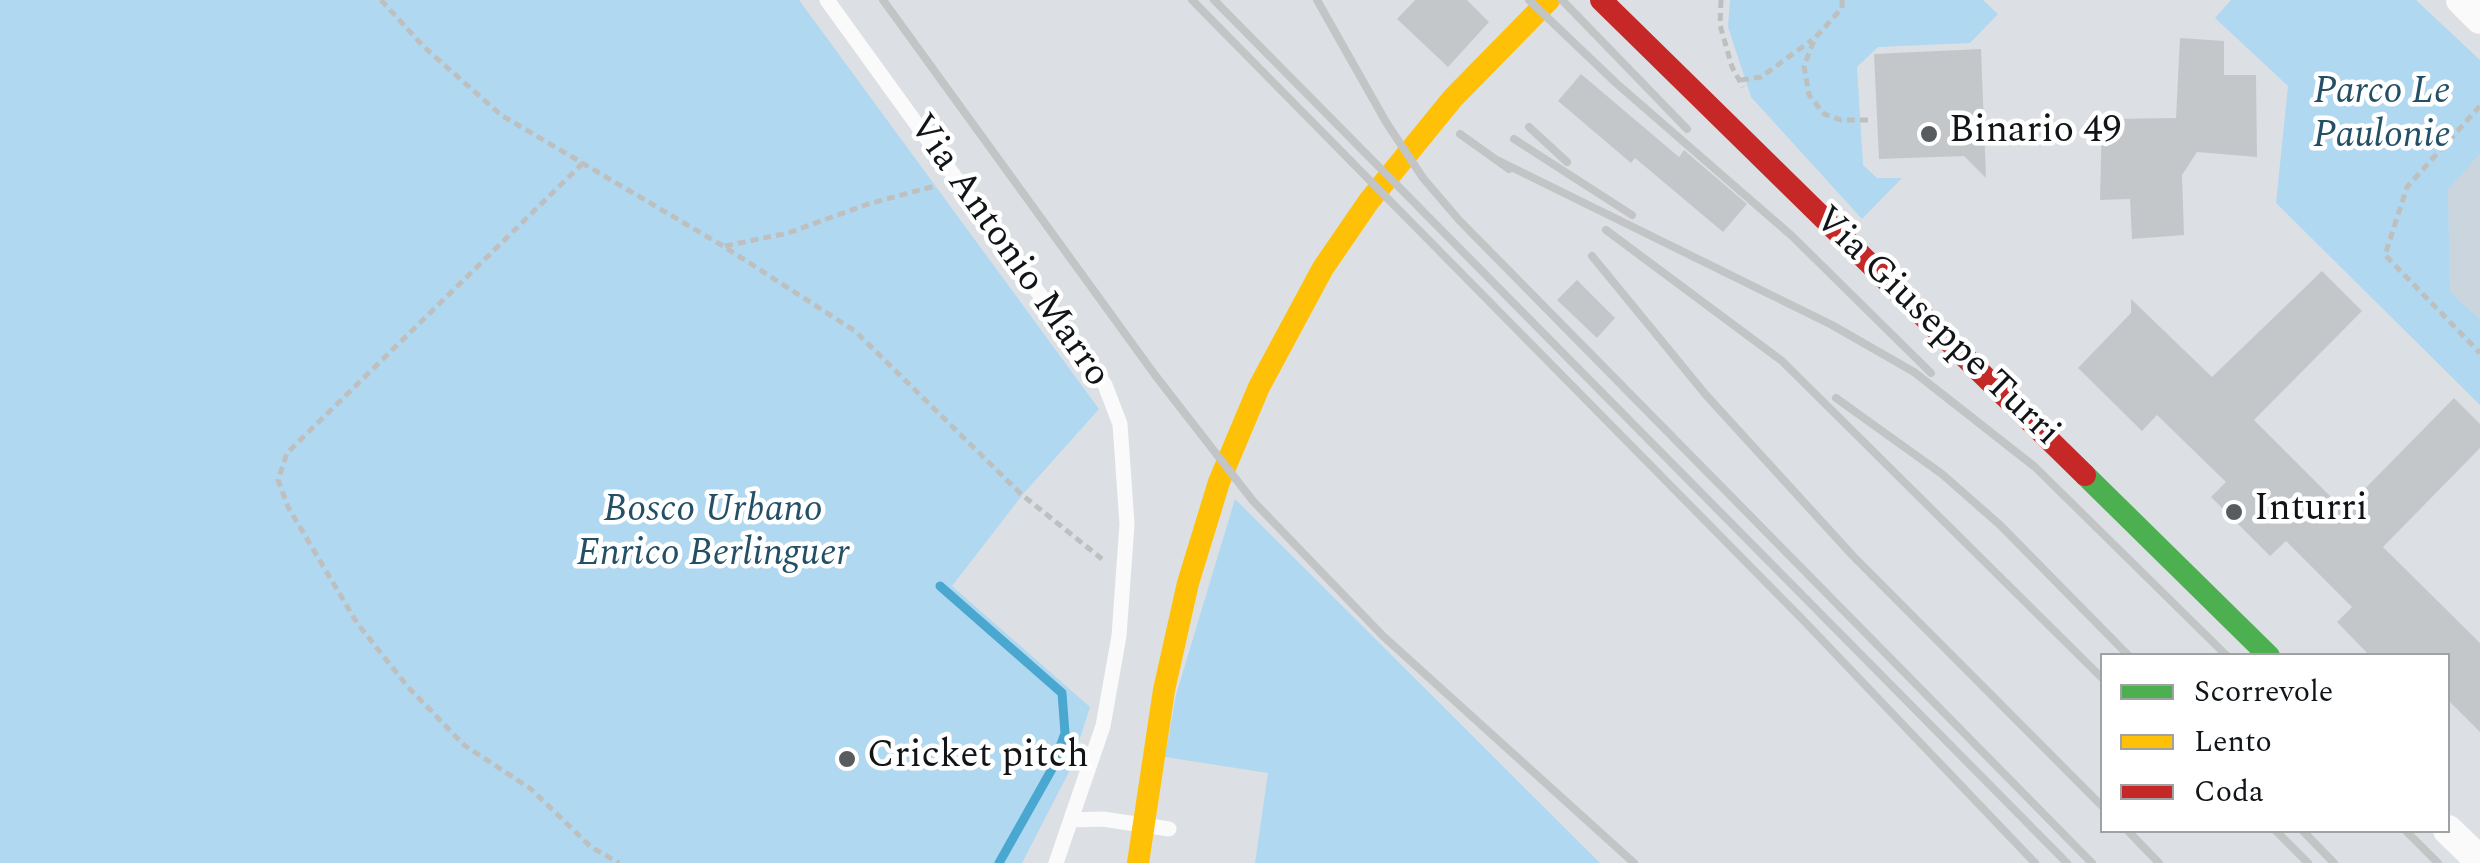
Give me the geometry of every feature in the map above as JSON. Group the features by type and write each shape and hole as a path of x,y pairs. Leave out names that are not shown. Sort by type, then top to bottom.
{"main road":[{"path":"1138,863 1164,690 1188,583 1220,482 1259,387 1323,268 1369,201 1453,98 1549,0"},
{"name":"Via Giuseppe Turri","path":"1602,0 2266,653"}],"street":[{"path":"2450,832 2480,861"}],"lane":[{"name":"Via Antonio Marro","path":"826,0 1105,385 1120,424 1125,475 1124,577 1104,726 1056,863"},
{"path":"1071,820 1102,819 1170,830"}],"path":[{"path":"381,0 424,47 501,115 723,246 855,331 1020,494 1124,577"},
{"path":"1721,0 1720,25 1748,96"},
{"path":"1740,81 1761,77 1814,38 1842,8 1842,0"},
{"path":"1814,38 1804,66 1809,95 1824,114 1841,120 1870,120"},
{"path":"2480,106 2407,187 2385,255 2480,353"},
{"path":"583,163 287,453 278,480 288,507 357,623 408,687 464,746 530,789 592,847 619,863"},
{"path":"723,246 788,233 868,204 957,180"}],"shaded area":[{"path":"2480,154 2480,319 2450,292 2448,188"}],"green space":[{"name":"Bosco Urbano Enrico Berlinguer","path":"0,0 799,0 1099,409 1024,493 952,586 1090,707 1069,772 1022,863 0,863"},
{"path":"1730,0 1983,0 1998,14 1970,43 1878,47 1857,67 1863,165 1877,178 1902,178 1862,219 1751,97 1728,27"},
{"name":"Parco Le Paulonie","path":"2231,0 2416,0 2480,60 2480,154 2448,189 2450,292 2480,319 2480,405 2276,203 2288,86 2215,18"},
{"path":"1235,499 1600,863 1255,863 1268,773 1165,757 1176,695"}],"building":[{"path":"1415,0 1467,0 1489,22 1448,67 1397,19"},
{"path":"2180,38 2224,41 2224,75 2256,75 2257,157 2197,152 2182,175 2184,235 2132,239 2130,199 2100,200 2102,119 2176,118"},
{"path":"1981,49 1986,178 1964,156 1879,159 1874,54"},
{"path":"1581,74 1679,157 1684,150 1747,204 1723,232 1635,158 1631,163 1558,101"},
{"path":"2322,271 2362,311 2254,420 2344,510 2454,398 2480,424 2480,448 2383,547 2480,643 2480,732 2450,702 2450,653 2367,653 2337,622 2352,607 2286,541 2270,556 2211,497 2226,482 2157,415 2142,431 2078,368 2131,313 2131,299 2212,377"},
{"path":"1577,280 1615,318 1597,338 1557,300"}],"waterway":[{"path":"940,586 1062,693 1065,733 1052,769 999,863"}],"railway":[{"path":"883,0 1155,375 1253,501 1383,636 1634,863"},
{"path":"1192,0 1805,622 2035,863"},
{"path":"1214,0 2067,863"},
{"path":"1317,0 1386,122 1423,178 1459,220 2092,863"},
{"path":"1529,0 1616,83 1792,236 1931,373"},
{"path":"1562,0 1687,129"},
{"path":"1529,127 1567,162"},
{"path":"1460,134 1509,169"},
{"path":"1514,139 1632,215"},
{"path":"1497,160 1832,325 1914,372 2035,467 2224,653"},
{"path":"1606,230 1782,361 2100,676"},
{"path":"1592,256 1706,395 1853,556 2100,804"},
{"path":"1836,398 1942,474 2000,525 2126,653"},
{"path":"2130,833 2159,863"},
{"path":"2278,833 2308,863"},
{"path":"2305,833 2334,863"},
{"path":"2408,833 2438,863"}],"traffic: fast":[{"path":"2085,475 2266,653"}],"traffic: slow":[{"path":"1138,863 1164,690 1188,583 1219,482 1259,387 1323,268 1369,201 1453,98 1549,0"}],"traffic: jam":[{"path":"1601,0 2085,475"}],"place":[{"name":"Binario 49","path":"1929,134"},
{"name":"Inturri","path":"2234,512"},
{"name":"Cricket pitch","path":"847,759"}]}
